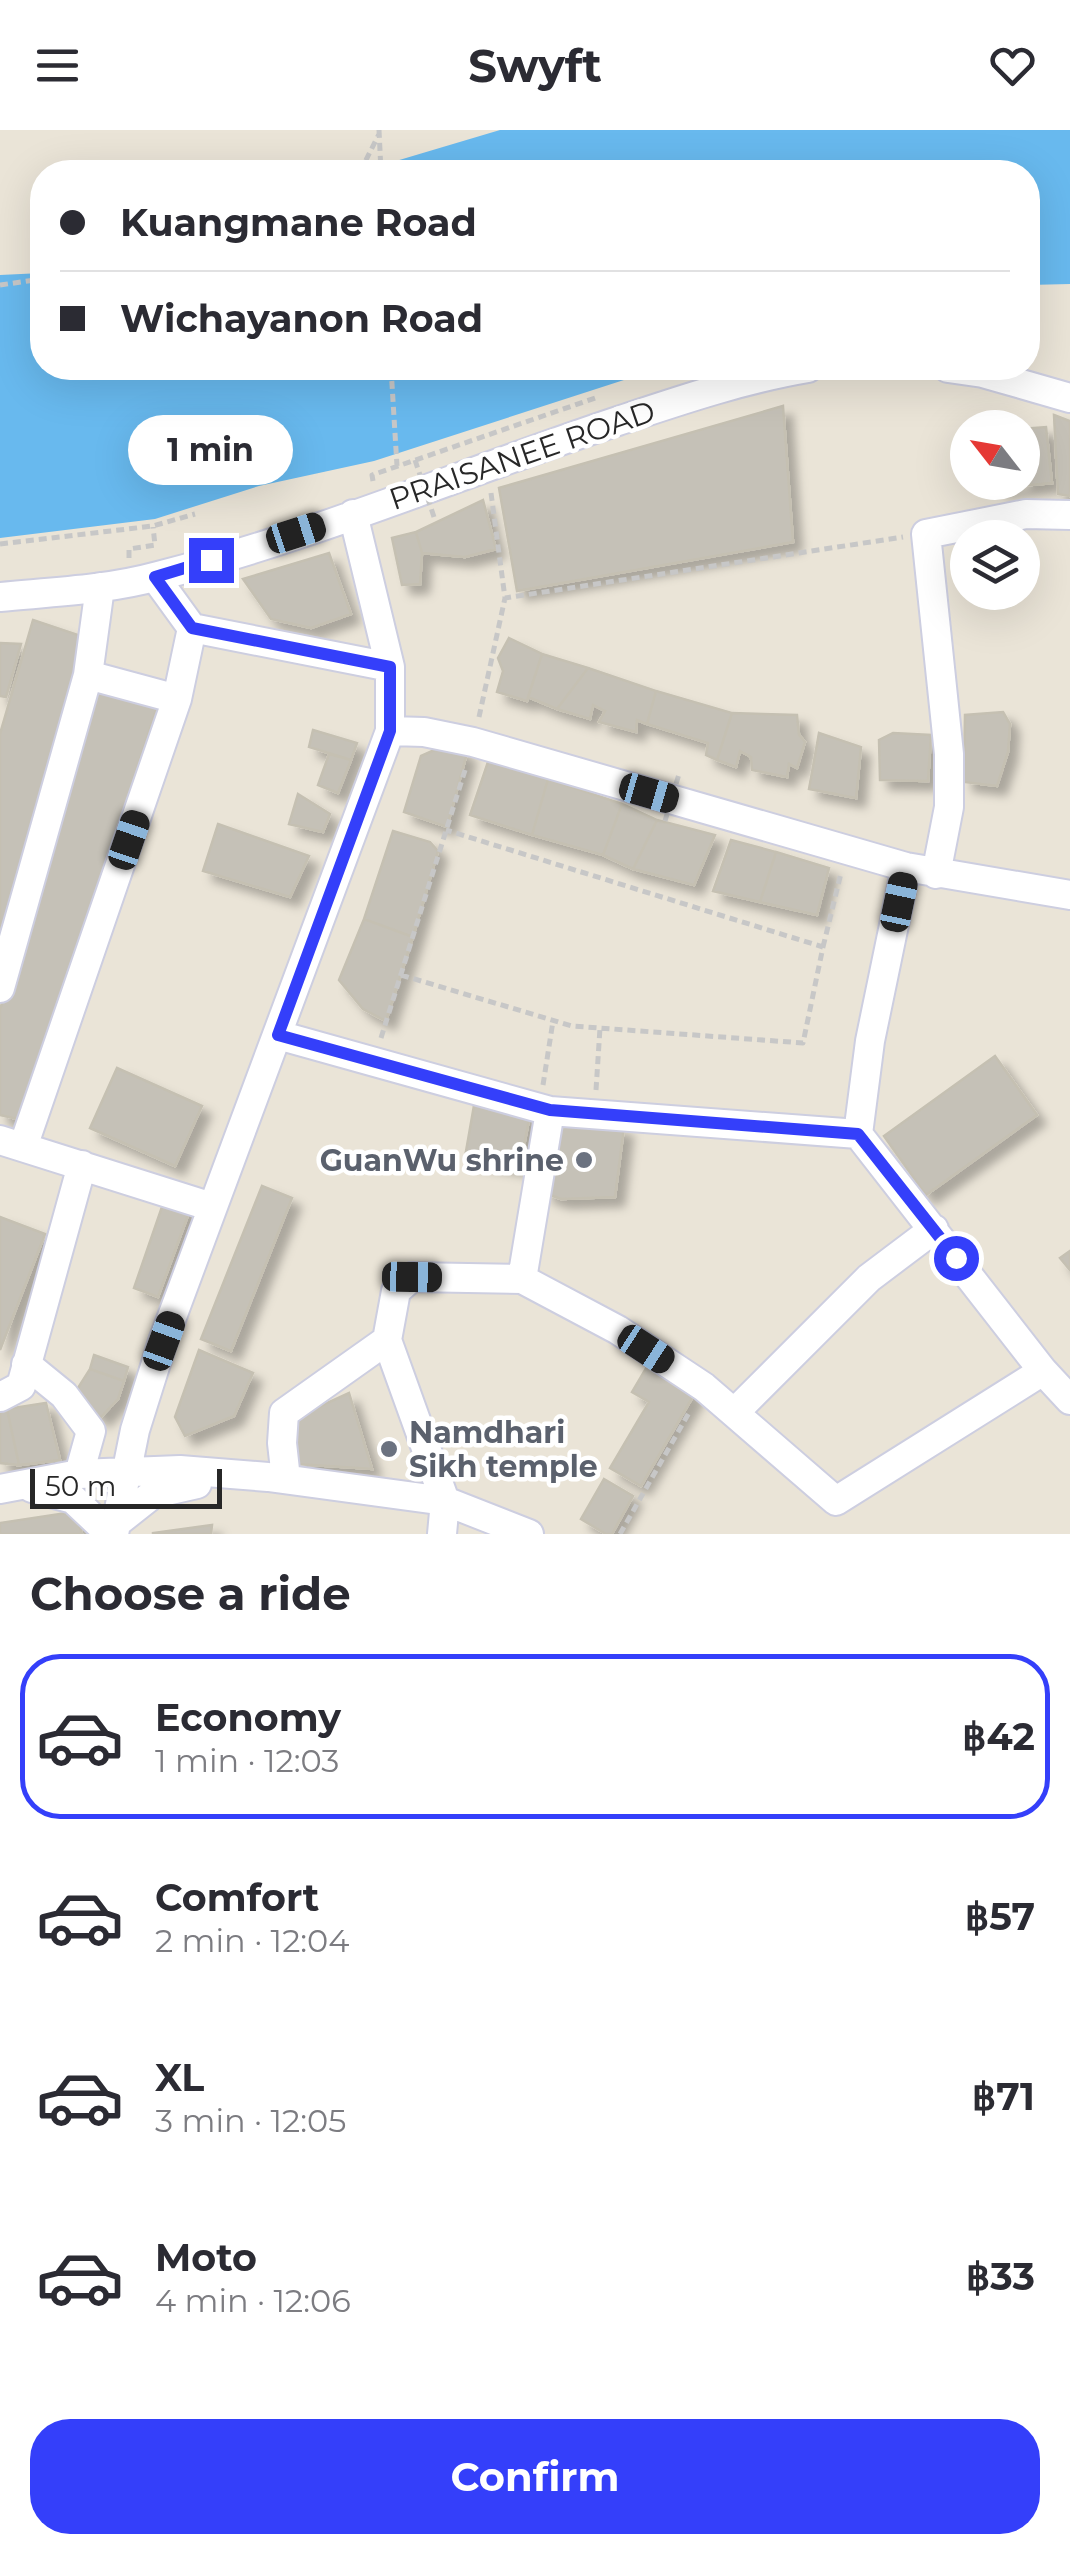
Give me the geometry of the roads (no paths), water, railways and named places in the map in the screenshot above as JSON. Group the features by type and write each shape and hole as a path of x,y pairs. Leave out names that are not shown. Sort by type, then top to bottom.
{"street":[{"name":"PRAISANEE ROAD","path":"0,597 155,577 748,380"},
{"path":"1007,380 1070,398"},
{"path":"113,1531 124,1473 148,1388 390,731 390,667 354,514"},
{"path":"936,874 950,808 949,754 926,534 1026,514 1070,515"},
{"path":"155,577 192,628 390,667"},
{"path":"0,988 88,676 100,587"},
{"path":"192,628 177,700 12,1143 212,1207"},
{"path":"88,676 177,700"},
{"path":"390,731 424,732 473,742 906,867 1070,895"},
{"path":"906,867 870,1041 858,1134 1043,1371 1070,1400"},
{"path":"278,1035 545,1109 858,1134"},
{"path":"522,1279 545,1109"},
{"path":"0,1397 21,1386 82,1165"},
{"path":"736,1411 869,1278 934,1229"},
{"path":"442,1534 445,1502 386,1340 396,1291 412,1277 522,1279 618,1330 704,1387 836,1502 1043,1371"},
{"path":"277,1478 284,1412 386,1340"},
{"path":"26,1364 64,1395 91,1430 79,1474"},
{"path":"10,1488 79,1474 180,1470 277,1478 445,1502 529,1534"},
{"path":"113,1531 140,1502 166,1489 277,1478"},
{"path":"10,1488 74,1499 113,1531"}],"water":[{"path":"500,130 1070,130 1070,284 1040,285 1040,160 399,160"},
{"path":"30,274 30,380 624,380 374,461 259,486 155,519 0,538 0,275"}],"place":[{"name":"GuanWu shrine","path":"584,1160"},
{"name":"Namdhari Sikh temple","path":"389,1449"}]}
